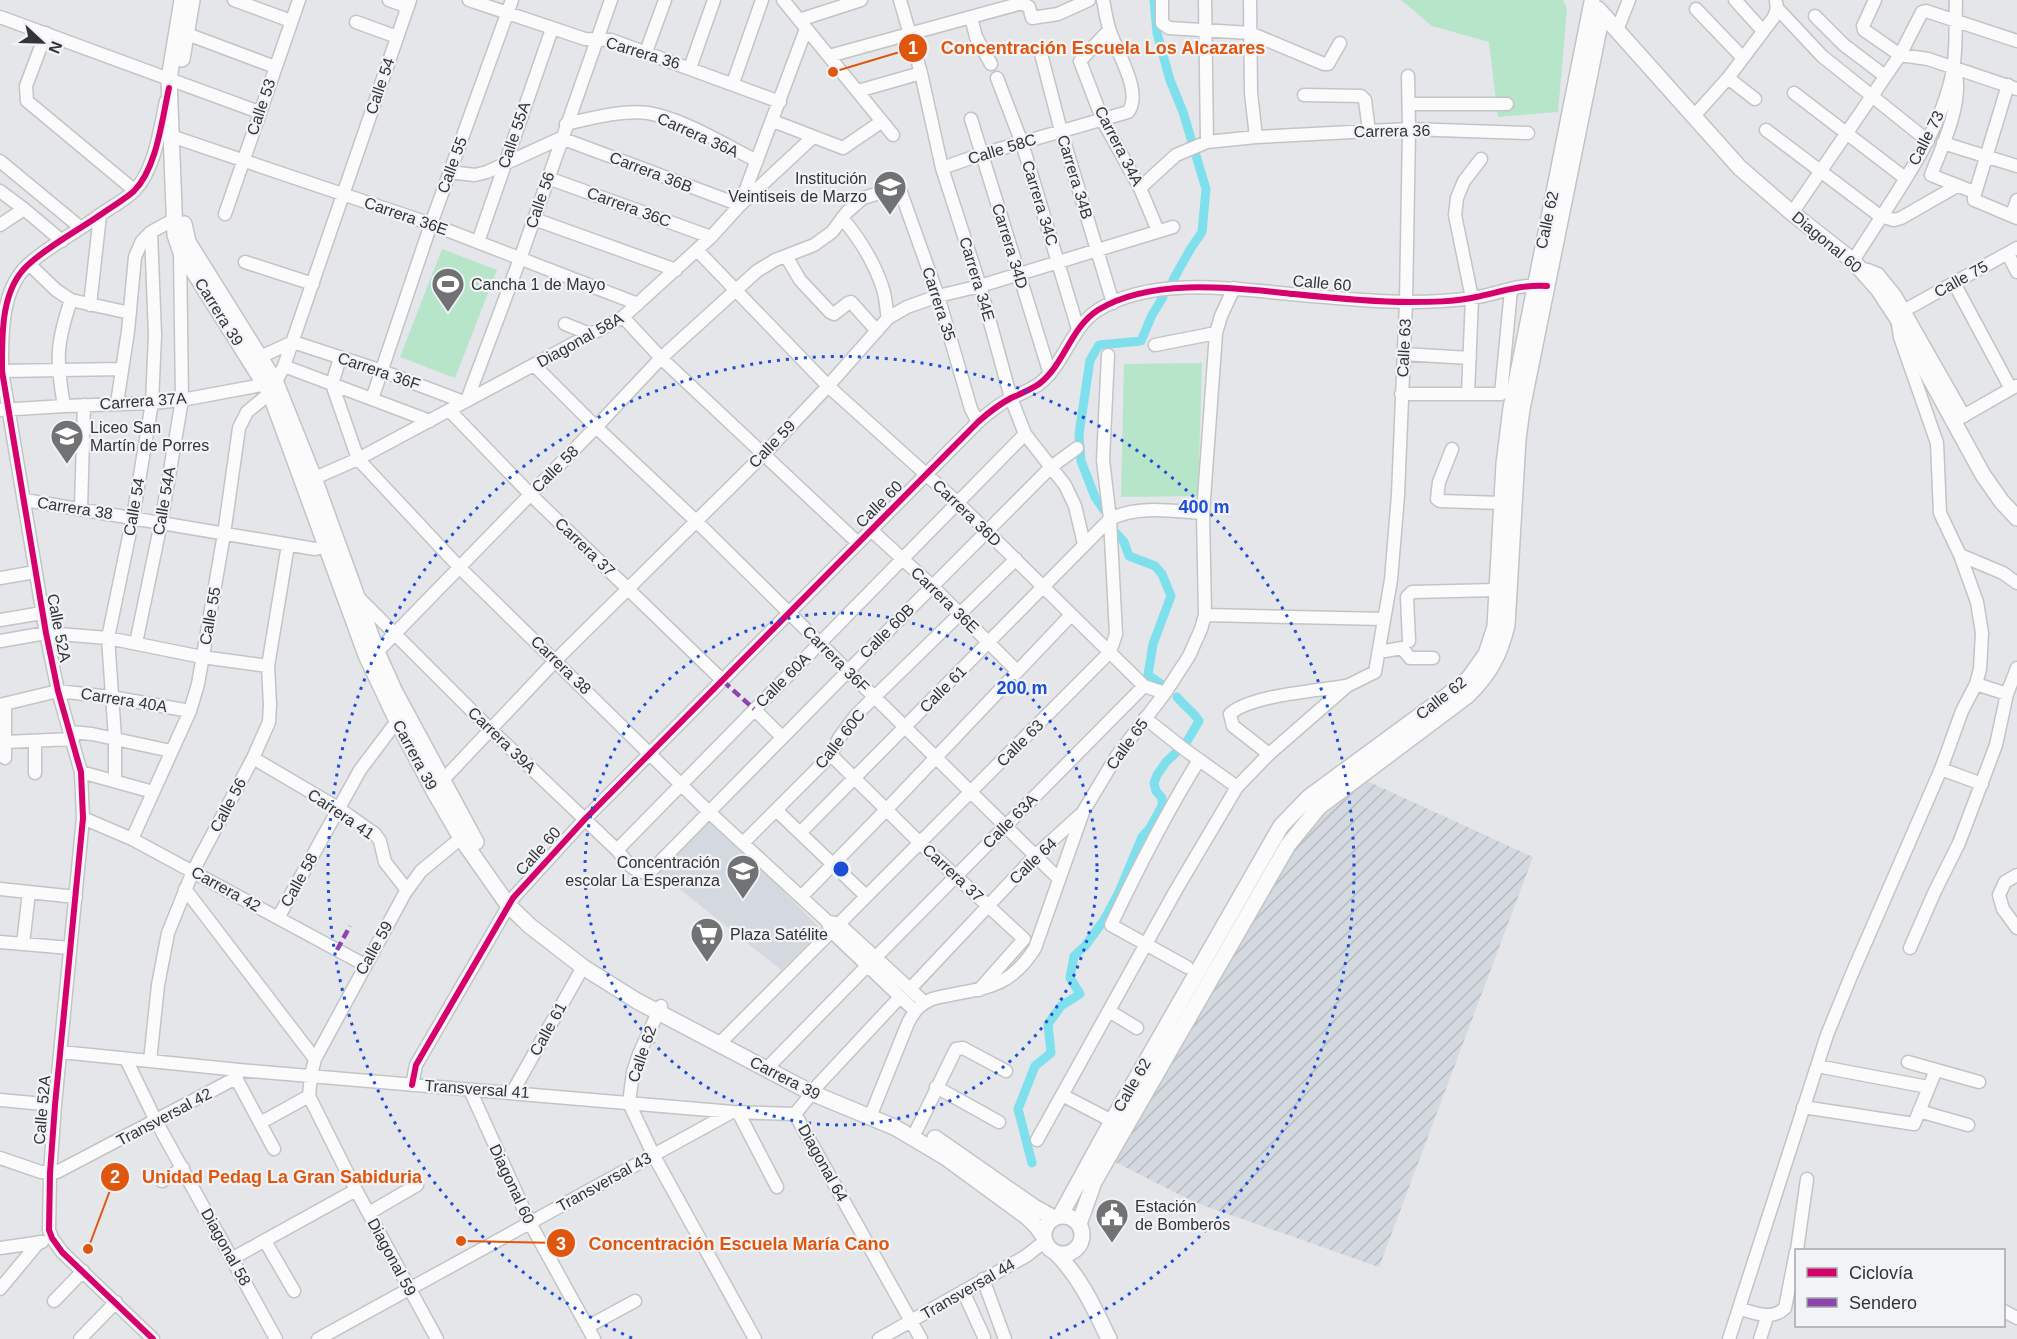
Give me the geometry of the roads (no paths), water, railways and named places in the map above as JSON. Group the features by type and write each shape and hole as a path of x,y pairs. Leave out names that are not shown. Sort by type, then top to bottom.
{"main road":[{"name":"Carrera 39","path":"182,0 172,83 184,229 188,242 260,357 270,387 309,480 366,655 397,721 461,838 531,926 583,967 814,1090 917,1129 950,1148 1034,1208 1057,1217"},
{"name":"Carrera 39","path":"172,83 187,34 192,0"},
{"name":"Diagonal 60","path":"1595,5 1740,168 1857,265 1901,314 1960,418 1983,475 2002,502 2017,518"},
{"name":"Calle 62","path":"1079,1224 1094,1182 1288,845 1319,807 1467,696 1479,685 1496,661 1507,625 1518,439 1522,410 1541,285 1595,5"},
{"name":"Carrera 39","path":"176,137 175,219 180,250 270,387"},
{"name":"Calle 62","path":"1057,1217 1281,826 1309,796 1469,678 1486,654 1495,627 1510,408 1541,285"},
{"name":"Carrera 39","path":"332,545 357,597 377,652 395,692 442,781 511,901 587,959 659,1009"},
{"name":"Carrera 39","path":"722,1041 772,1063 814,1090"},
{"name":"Carrera 39","path":"871,1113 945,1157 1027,1217 1037,1227 1049,1246 1067,1264 1089,1297"},
{"path":"1082,1242 1071,1253 1049,1246 1046,1227 1057,1217 1071,1217 1079,1224 1082,1232 1083,1272 1089,1297 1109,1339"}],"street":[{"path":"234,0 291,21"},
{"name":"Calle 53","path":"225,214 298,0"},
{"path":"389,0 409,3"},
{"name":"Carrera 36","path":"469,0 585,39 610,40 780,102"},
{"name":"Calle 55","path":"372,399 449,172 512,0"},
{"name":"Calle 56","path":"466,401 520,259 611,0"},
{"path":"646,52 665,0"},
{"path":"690,68 714,0"},
{"path":"733,83 762,0"},
{"path":"783,0 893,135"},
{"path":"740,205 780,102 803,24 835,3 861,0"},
{"name":"Carrera 34E","path":"900,0 921,73 942,168 980,286 1011,398 1025,434 1065,484 1076,506 1084,544"},
{"path":"829,56 1022,3 1029,6 1032,18 1058,14 1089,0"},
{"path":"1103,0 1109,30"},
{"path":"1162,0 1162,23 1168,28 1250,33 1322,64 1328,64 1340,44"},
{"path":"1205,0 1207,142"},
{"path":"1140,188 1176,154 1207,142 1256,137 1251,93 1250,0"},
{"path":"1617,30 1629,0"},
{"path":"1735,0 1763,31"},
{"name":"Calle 73","path":"1857,265 1880,216 1928,141 1944,102 1954,67 1956,0"},
{"path":"1870,2 1863,26 1864,30 1899,55 1928,59 2012,87 1986,157 1974,200 2014,217 2017,200"},
{"name":"Calle 54","path":"270,387 284,366 314,284 342,194 409,3"},
{"path":"1694,116 1728,78 1774,17 1776,4"},
{"path":"1776,4 1822,56 1928,141"},
{"path":"1696,9 1743,58"},
{"path":"1792,213 1886,76 1922,12 1926,11 2017,41"},
{"path":"1815,16 1844,45 1886,76"},
{"path":"0,17 172,83 259,112"},
{"path":"971,17 976,37 991,64"},
{"path":"356,22 397,37"},
{"name":"Calle 55A","path":"478,242 552,29"},
{"name":"Carrera 34A","path":"1109,30 1080,61 1103,121 1140,188 1158,231"},
{"name":"Calle 58C","path":"942,168 982,154 1128,112 1131,109 1130,81 1122,56 1109,30"},
{"path":"46,33 26,86 26,96 30,104 135,190"},
{"path":"187,34 275,67"},
{"name":"Carrera 34B","path":"1040,50 1061,131 1113,303"},
{"path":"1954,67 1957,78 1957,96 1931,175 1974,194"},
{"path":"858,92 921,73"},
{"name":"Calle 63","path":"1037,1140 1237,787 1269,754 1347,686 1376,672 1391,580 1398,495 1406,302 1408,76"},
{"name":"Carrera 34C","path":"997,78 1023,142 1078,328"},
{"path":"1728,78 1755,99"},
{"name":"Calle 52A","path":"46,1240 55,1105 83,818 81,772 58,691 35,573 25,500 4,410 1,333 7,303 14,284 29,264 135,190 149,166 158,140 172,83"},
{"path":"1794,93 1905,178"},
{"path":"1304,95 1356,94 1361,96 1365,100 1369,131"},
{"name":"Carrera 36","path":"1408,104 1507,104"},
{"name":"Carrera 36A","path":"566,124 605,116 648,113 691,129 757,161"},
{"name":"Carrera 34D","path":"972,119 1050,374"},
{"path":"773,121 843,148 881,122"},
{"name":"Carrera 36","path":"1256,137 1409,129 1528,133"},
{"path":"1766,130 1880,216 1894,220 1900,218 1957,186"},
{"name":"Carrera 36E","path":"176,137 431,224 638,304"},
{"name":"Diagonal 58A","path":"309,480 358,459 623,317 711,237 740,205 813,137"},
{"path":"449,172 475,175 504,165 561,138"},
{"name":"Carrera 36B","path":"561,138 740,205"},
{"path":"1943,143 2017,166"},
{"path":"1468,393 1472,298 1455,214 1457,198 1464,181 1481,159"},
{"path":"0,161 81,228"},
{"name":"Carrera 36C","path":"548,178 711,237"},
{"name":"Carrera 35","path":"842,218 863,198 900,187 938,296 971,409 978,422"},
{"path":"0,191 62,241"},
{"path":"0,225 24,209"},
{"path":"90,305 100,215"},
{"path":"737,291 757,271 775,260 814,245 832,232 842,218 855,233 883,290 888,318"},
{"path":"117,404 130,313 135,257 142,241 151,232 175,219"},
{"path":"534,219 676,270"},
{"name":"Calle 59","path":"442,781 555,660 765,453 888,318 907,307 938,296 980,286 1173,227"},
{"name":"Calle 54","path":"116,781 108,638 133,518 152,403 155,335 151,232"},
{"name":"Calle 54A","path":"136,643 161,523 182,400 180,250"},
{"name":"Carrera 36D","path":"697,250 828,386 958,503 1144,686 1165,693"},
{"path":"2012,251 2017,272"},
{"name":"Calle 75","path":"1901,314 2012,251"},
{"path":"786,256 800,280 830,312 834,314 850,302 877,331"},
{"path":"245,262 314,284"},
{"path":"29,264 70,300 130,313"},
{"path":"1954,283 2014,387 1960,418"},
{"name":"Calle 60","path":"412,1084 416,1065 511,901 585,819 978,422 989,412 1039,383 1050,374 1078,328 1093,314 1113,303 1158,290 1184,287 1234,288 1340,299 1435,302 1472,298 1541,285"},
{"name":"Calle 65","path":"919,1006 952,994 996,985 1012,976 1025,964 1035,948 1083,812 1104,777 1189,656 1201,629 1205,615 1203,513 1216,333 1234,288"},
{"path":"1401,394 1501,394 1511,290"},
{"name":"Calle 58","path":"377,652 661,358 737,291"},
{"path":"64,406 57,358 61,328 70,300"},
{"path":"1729,1339 1817,1066 1851,976 1941,769 1962,711 1976,684 1982,651 1982,633 1977,602 1960,555 1940,513 1937,443 1900,337 1901,314"},
{"path":"623,317 661,358 765,453 858,543"},
{"path":"565,324 590,334"},
{"path":"1155,345 1216,333"},
{"path":"260,357 293,342"},
{"name":"Carrera 36F","path":"293,342 466,401"},
{"path":"1403,354 1470,358"},
{"path":"1108,355 1103,460 1110,519 1116,634 1110,652"},
{"path":"332,384 340,358"},
{"name":"Carrera 36F","path":"534,365 596,427 696,520 1059,879"},
{"path":"284,366 430,421"},
{"path":"2,371 122,369"},
{"name":"Carrera 38","path":"332,384 358,459 460,568 709,812 919,1006"},
{"name":"Calle 55","path":"132,839 190,711 198,684 224,534 239,428 247,412 270,387"},
{"name":"Carrera 37A","path":"4,410 152,403 270,387"},
{"path":"81,508 84,405"},
{"name":"Carrera 37","path":"450,410 530,494 723,681"},
{"name":"Calle 60A","path":"617,850 1025,434"},
{"name":"Calle 60B","path":"651,871 1051,467 1077,448"},
{"path":"1452,449 1439,482 1436,496 1440,501 1502,503"},
{"name":"Carrera 38","path":"25,500 315,549 332,545"},
{"path":"1084,544 1110,519 1123,513 1137,510 1203,513"},
{"name":"Carrera 36E","path":"871,530 932,586 1017,671"},
{"name":"Calle 61","path":"800,833 1084,544"},
{"name":"Calle 56","path":"150,1061 158,985 168,933 193,871 253,759 269,722 268,666 288,545"},
{"path":"1960,555 2002,573 2017,584"},
{"name":"Calle 60C","path":"743,843 831,755 846,727 1016,559"},
{"path":"0,578 35,573"},
{"path":"1409,641 1407,597 1412,592 1496,590"},
{"name":"Carrera 39A","path":"357,597 635,870 645,873 651,871"},
{"path":"0,620 42,613"},
{"path":"801,897 1071,615"},
{"path":"1205,615 1384,619"},
{"path":"0,641 46,633 108,638 202,657 268,666"},
{"path":"1378,652 1402,648 1410,658 1432,658"},
{"name":"Calle 63","path":"722,1041 832,925 866,896 920,843 1110,652"},
{"path":"1910,948 1959,843 1982,784 1996,745 2007,694 2017,668"},
{"path":"1976,684 2007,694"},
{"name":"Calle 63A","path":"772,1063 1144,686"},
{"path":"1269,754 1233,726 1230,714 1256,700 1347,686"},
{"path":"5,758 2,705 58,691"},
{"name":"Carrera 40A","path":"58,691 111,697 190,711"},
{"path":"754,709 782,737"},
{"path":"1145,718 1237,787"},
{"name":"Calle 58","path":"278,918 360,770 397,721"},
{"path":"5,742 72,736 115,738 171,751"},
{"path":"34,773 35,741"},
{"name":"Carrera 37","path":"831,755 920,843 1024,939 979,990"},
{"name":"Carrera 41","path":"253,759 338,808 375,834 381,842 385,862 407,890"},
{"path":"1187,967 1111,924 1146,852 1199,760"},
{"path":"1941,769 1982,784"},
{"path":"81,772 153,792"},
{"path":"776,810 866,896"},
{"name":"Calle 64","path":"814,1090 1035,856 1083,812"},
{"name":"Carrera 42","path":"83,818 132,839 365,965"},
{"name":"Calle 59","path":"311,1075 315,1059 407,890 421,871 461,838"},
{"path":"2014,876 2001,888 1999,895 2003,909 2017,928"},
{"path":"0,889 76,897"},
{"path":"185,889 315,1059"},
{"path":"23,944 29,892"},
{"path":"0,942 70,948"},
{"name":"Calle 61","path":"513,1091 583,967"},
{"path":"871,1113 908,1023 919,1006"},
{"name":"Calle 62","path":"629,1104 633,1072 659,1009"},
{"path":"1109,1011 1137,1028"},
{"path":"917,1129 953,1051 959,1048 1006,1071"},
{"name":"Transversal 41","path":"61,1052 150,1061 238,1074 311,1075 470,1090 513,1091 629,1104 795,1114"},
{"name":"Diagonal 58","path":"126,1059 156,1121 276,1339"},
{"path":"1908,1062 1979,1082"},
{"path":"1817,1066 1928,1087"},
{"path":"1803,1107 1914,1124 1936,1070"},
{"path":"238,1074 274,1149"},
{"name":"Transversal 42","path":"50,1173 64,1169 156,1121 238,1074"},
{"path":"260,1123 309,1096 311,1075"},
{"path":"936,1087 999,1122"},
{"name":"Diagonal 60","path":"470,1090 530,1223 594,1339"},
{"path":"795,1114 814,1090"},
{"path":"1062,1095 1112,1121"},
{"name":"Diagonal 59","path":"309,1096 356,1190 437,1339"},
{"path":"0,1100 55,1105"},
{"path":"629,1104 654,1156 755,1339"},
{"path":"1919,1111 1968,1125"},
{"path":"735,1112 777,1187"},
{"name":"Transversal 43","path":"318,1339 735,1112"},
{"name":"Diagonal 64","path":"795,1114 921,1339"},
{"path":"0,1158 50,1173"},
{"path":"162,1181 183,1168"},
{"path":"1797,1249 1807,1179"},
{"path":"369,1213 417,1185"},
{"path":"233,1258 356,1190"},
{"path":"0,1248 46,1240 116,1302 146,1337"},
{"path":"0,1289 46,1240"},
{"path":"266,1241 294,1291"},
{"name":"Transversal 44","path":"879,1339 983,1279 1049,1246"},
{"path":"1740,1309 1767,1317 1780,1313 1785,1308 1795,1269"},
{"path":"54,1301 83,1271"},
{"path":"983,1279 1005,1339"},
{"path":"963,1291 984,1337"},
{"path":"587,1327 634,1301"},
{"path":"80,1339 116,1302"},
{"path":"1760,1339 1767,1317"}],"waterway":[{"path":"1154,0 1157,33 1206,189 1202,232 1173,280"},
{"path":"1104,510 1095,497 1081,461 1079,434 1090,360 1099,345 1141,341 1163,297"},
{"path":"1115,532 1124,542 1129,556 1155,566 1162,574 1171,596 1153,644 1148,675 1161,684"},
{"path":"1032,1163 1018,1109 1035,1066 1051,1053 1048,1024 1061,1006 1080,994 1070,978 1074,956 1085,946 1104,920 1119,892 1142,837 1150,828 1162,806 1162,798 1156,791 1154,783 1157,775 1166,762 1186,743 1199,721 1177,697"}],"place":[{"name":"Concentración Escuela Los Alcazares","path":"833,72"},
{"name":"Institución Veintiseis de Marzo","path":"890,216"},
{"name":"Cancha 1 de Mayo","path":"448,313"},
{"name":"Liceo San Martín de Porres","path":"67,465"},
{"name":"Concentración escolar La Esperanza","path":"743,900"},
{"name":"Plaza Satélite","path":"707,963"},
{"name":"Concentración Escuela María Cano","path":"461,1241"},
{"name":"Estación de Bomberos","path":"1112,1244"},
{"name":"Unidad Pedag La Gran Sabiduria","path":"88,1249"}]}
